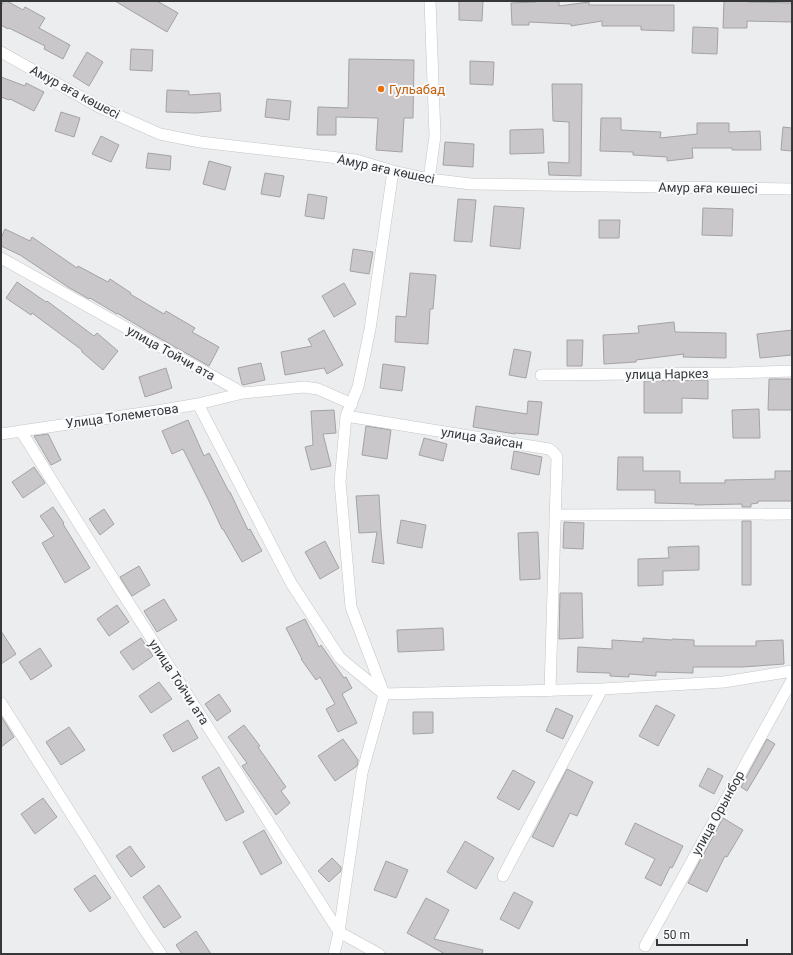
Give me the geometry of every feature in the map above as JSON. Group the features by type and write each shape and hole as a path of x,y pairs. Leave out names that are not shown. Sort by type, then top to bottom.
{"street":[{"path":"429,178 435,136 430,1"},
{"name":"Амур аға көшесі","path":"1,52 99,107 160,134 200,142 356,160 393,171 471,184 792,189"},
{"path":"334,954 339,932 362,773 384,694 351,607 340,482 346,416 358,388 370,328 393,171"},
{"name":"улица Тойчи ата","path":"1,258 243,393"},
{"name":"улица Наркез","path":"541,375 792,371"},
{"path":"243,393 304,387 318,389 352,404"},
{"name":"Улица Толеметова","path":"1,434 163,410 198,404 243,393"},
{"path":"198,404 291,583 340,658 384,694 602,690 724,682 792,671"},
{"name":"улица Зайсан","path":"346,416 549,449 557,457 550,691"},
{"name":"улица Тойчи ата","path":"21,430 114,580 339,932"},
{"path":"555,515 792,514"},
{"name":"улица Орынбор","path":"645,946 792,680"},
{"path":"503,876 602,690"},
{"path":"1,703 161,954"},
{"path":"339,932 379,954"}],"building":[{"path":"4,1 7,1 23,10 25,7 45,18 39,28 70,45 63,59 44,49 45,46 1,25 1,6"},
{"path":"115,1 157,1 178,13 167,32"},
{"path":"459,1 483,1 482,21 459,20"},
{"path":"559,1 559,6 589,2 589,5 674,5 674,31 641,30 641,26 602,26 602,21 571,26 571,24 529,22 529,25 512,25 511,3"},
{"path":"724,1 792,3 792,22 747,21 747,28 723,28"},
{"path":"693,27 718,28 717,54 692,53"},
{"path":"131,49 153,50 152,71 130,70"},
{"path":"87,52 103,62 89,86 73,76"},
{"name":"Гульабад","path":"349,59 414,60 413,118 404,118 402,152 376,150 378,118 336,117 336,135 317,135 318,107 348,108"},
{"path":"470,61 494,62 493,85 470,84"},
{"path":"1,77 25,86 26,83 44,92 34,111 10,99 1,97"},
{"path":"552,84 582,84 581,176 549,175 548,162 569,163 569,122 553,121"},
{"path":"167,90 189,91 189,95 220,93 221,111 196,113 166,112"},
{"path":"267,99 291,101 289,120 265,117"},
{"path":"61,112 80,118 74,137 55,131"},
{"path":"601,118 621,118 621,130 661,132 660,138 697,134 697,123 729,123 729,132 760,131 761,150 692,148 693,158 667,161 667,157 633,155 633,152 600,151"},
{"path":"783,127 792,128 792,151 781,150"},
{"path":"543,129 544,153 510,154 510,130"},
{"path":"101,136 119,145 111,162 92,154"},
{"path":"445,142 474,144 473,167 443,165"},
{"path":"148,153 171,156 170,170 146,168"},
{"path":"209,161 231,167 225,190 203,184"},
{"path":"265,173 284,176 280,197 261,194"},
{"path":"308,194 327,197 324,219 305,216"},
{"path":"458,199 476,200 472,242 454,241"},
{"path":"494,206 524,208 520,249 490,246"},
{"path":"703,208 733,209 732,236 702,235"},
{"path":"599,220 620,220 619,238 599,238"},
{"path":"5,229 30,241 32,237 77,268 78,266 108,282 110,279 131,293 130,294 164,314 166,311 195,328 192,332 219,347 209,366 117,313 68,287 20,255 1,246 1,238"},
{"path":"353,249 373,252 369,274 350,271"},
{"path":"410,273 436,275 433,309 430,309 428,344 395,342 396,316 406,317"},
{"path":"17,282 46,302 47,301 94,336 97,333 118,351 103,370 82,352 82,350 32,313 31,315 6,298"},
{"path":"344,283 356,304 334,317 322,296"},
{"path":"674,322 675,332 726,333 726,358 683,357 684,354 636,360 636,362 604,364 603,335 639,333 638,326"},
{"path":"324,330 343,365 327,374 324,368 285,375 281,352 312,346 308,339"},
{"path":"792,330 792,355 760,358 757,334"},
{"path":"567,340 583,340 582,366 567,366"},
{"path":"514,349 531,352 526,378 509,375"},
{"path":"261,363 265,380 243,385 238,368"},
{"path":"383,364 405,367 402,391 380,388"},
{"path":"166,368 172,388 145,397 139,377"},
{"path":"769,379 792,379 792,410 768,410"},
{"path":"708,380 708,399 682,398 682,413 644,413 644,381"},
{"path":"528,401 542,402 538,435 515,434 473,427 476,406 527,414"},
{"path":"759,409 760,438 733,438 732,410"},
{"path":"334,410 336,433 323,434 331,466 311,470 305,447 313,445 311,411"},
{"path":"188,420 204,456 209,453 248,530 250,529 262,551 242,562 222,529 183,449 172,454 162,431"},
{"path":"366,426 391,430 387,459 362,455"},
{"path":"48,434 61,460 51,465 34,436"},
{"path":"424,438 447,444 443,461 419,455"},
{"path":"514,451 542,457 539,475 511,469"},
{"path":"618,457 643,457 643,471 680,471 680,483 725,483 725,480 775,479 775,471 792,471 792,501 758,501 758,503 751,504 751,507 742,507 742,504 695,505 655,503 655,490 617,490"},
{"path":"34,467 45,483 23,498 12,482"},
{"path":"379,495 384,564 372,562 377,532 359,533 356,496"},
{"path":"53,507 90,568 65,583 42,543 54,536 40,516"},
{"path":"104,509 114,524 100,535 89,519"},
{"path":"401,520 426,525 422,548 397,543"},
{"path":"742,521 751,521 751,585 742,585"},
{"path":"564,522 584,523 583,549 563,548"},
{"path":"538,532 540,579 520,580 518,533"},
{"path":"325,541 339,568 320,579 305,552"},
{"path":"699,546 699,570 663,571 663,585 638,586 638,559 669,558 668,547"},
{"path":"139,566 150,585 132,596 120,577"},
{"path":"560,593 582,593 583,638 559,639"},
{"path":"164,599 177,620 157,632 144,611"},
{"path":"117,605 129,622 109,636 97,619"},
{"path":"305,619 319,647 321,645 344,678 346,677 352,688 342,694 357,723 338,732 326,709 335,704 320,677 316,680 301,659 286,628"},
{"path":"443,628 444,650 398,652 397,630"},
{"path":"1,631 16,654 1,664"},
{"path":"141,638 153,656 133,670 120,652"},
{"path":"643,638 694,640 694,646 756,646 756,641 783,640 784,664 743,667 693,667 693,673 656,672 656,676 629,674 629,677 610,676 610,673 577,672 578,647 612,649 612,640 643,642"},
{"path":"40,648 52,666 31,680 19,662"},
{"path":"159,682 172,699 151,713 139,696"},
{"path":"219,694 231,711 217,721 205,704"},
{"path":"656,705 675,715 658,746 639,736"},
{"path":"556,708 573,716 563,739 546,731"},
{"path":"413,712 433,712 433,733 413,734"},
{"path":"1,716 14,737 1,747"},
{"path":"188,720 198,738 173,752 163,735"},
{"path":"244,725 260,746 258,747 286,787 281,791 290,803 276,815 242,766 247,763 228,737"},
{"path":"69,727 85,750 61,765 46,742"},
{"path":"343,739 358,760 357,766 335,781 318,756"},
{"path":"767,739 775,744 747,791 741,787"},
{"path":"219,767 244,812 226,821 202,777"},
{"path":"708,768 723,776 714,794 699,786"},
{"path":"567,769 593,782 577,816 570,813 553,847 532,837"},
{"path":"513,770 535,782 519,810 497,798"},
{"path":"43,798 57,817 35,834 21,814"},
{"path":"723,818 743,830 727,857 725,856 707,892 688,883"},
{"path":"635,823 683,846 672,868 670,867 661,886 645,878 655,859 625,844"},
{"path":"264,830 282,863 261,875 243,842"},
{"path":"465,841 494,858 476,889 447,872"},
{"path":"130,846 145,867 131,877 116,856"},
{"path":"332,858 341,867 341,871 329,882 318,871"},
{"path":"386,861 408,870 396,898 374,890"},
{"path":"95,875 111,898 90,912 74,889"},
{"path":"159,885 181,917 164,928 143,897"},
{"path":"514,892 533,902 519,929 500,919"},
{"path":"426,898 449,910 434,939 483,950 482,954 445,954 407,933"},
{"path":"196,931 211,954 182,954 176,945"}],"place":[{"name":"Гульабад","path":"381,89"}]}
